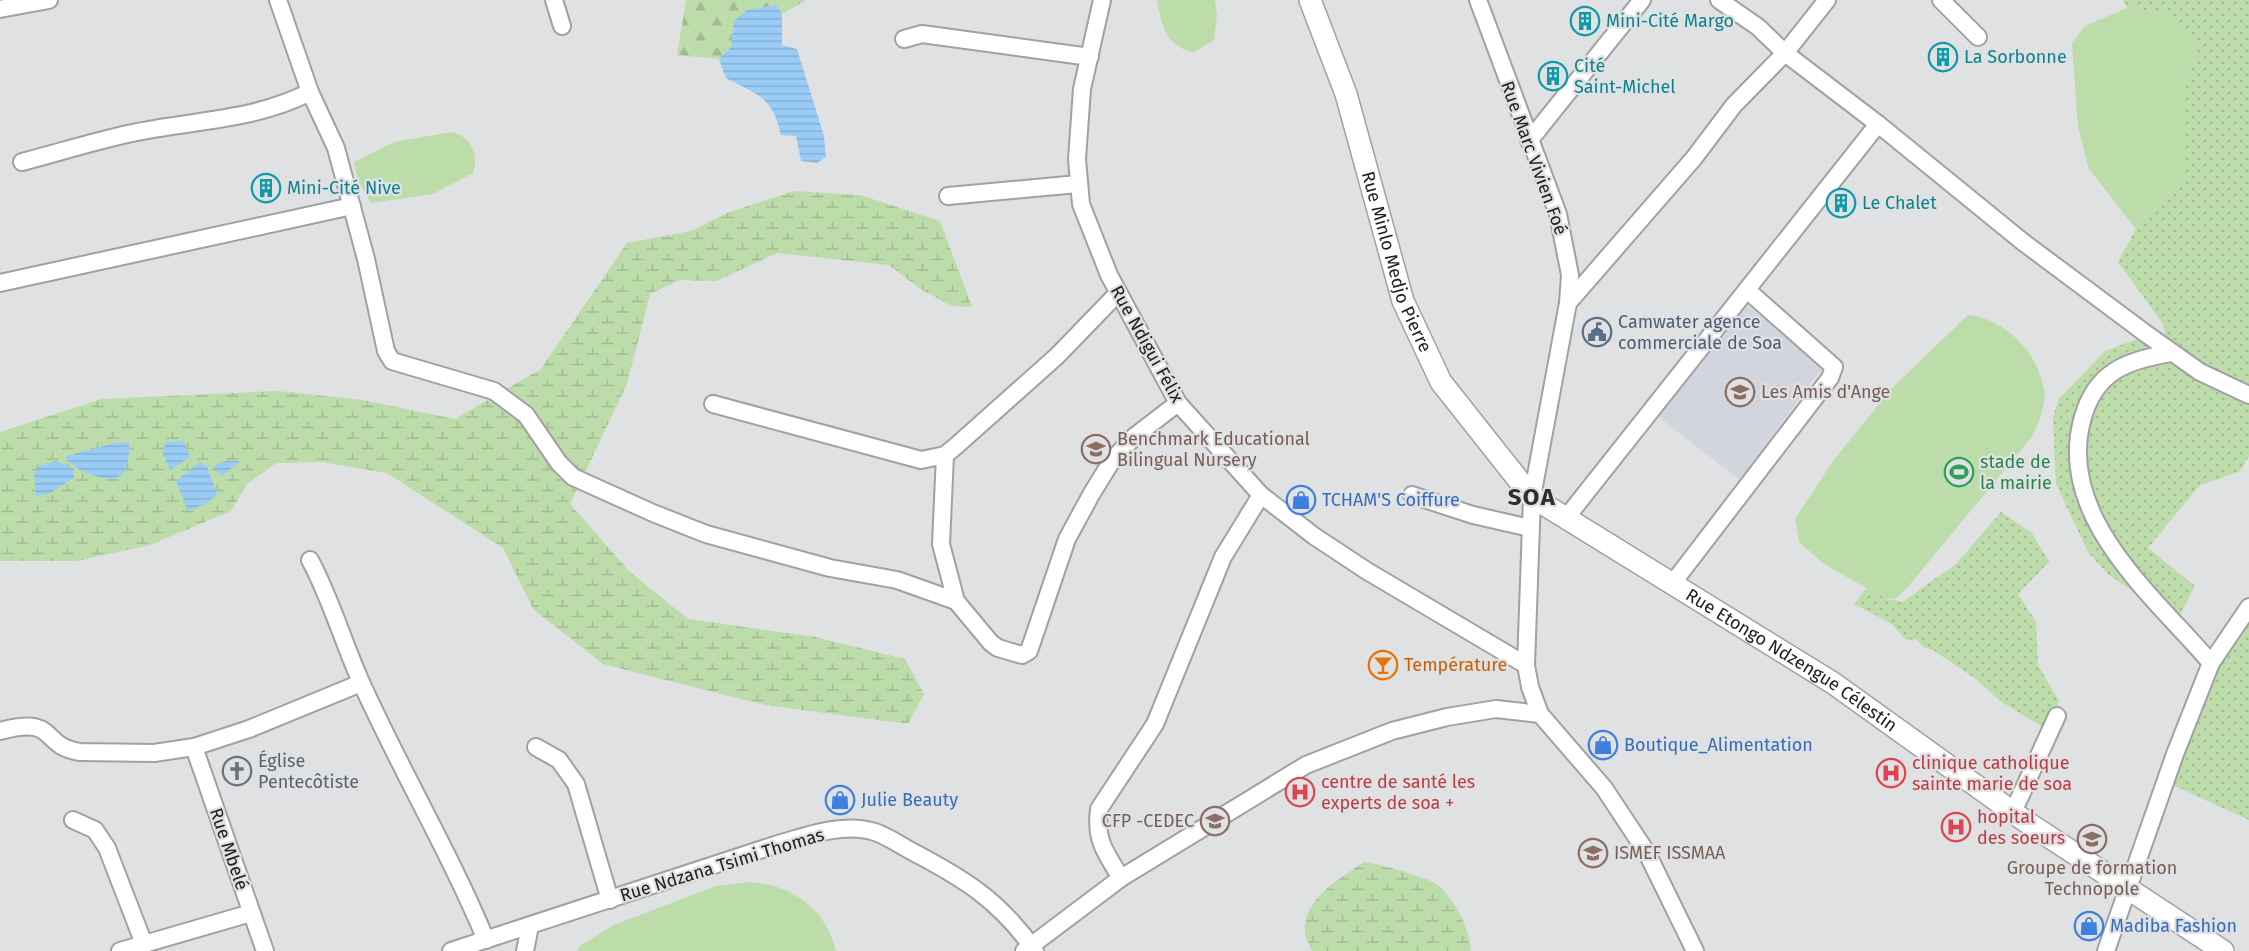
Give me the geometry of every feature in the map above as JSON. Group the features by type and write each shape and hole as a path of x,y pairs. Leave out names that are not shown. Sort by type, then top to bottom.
{"street":[{"path":"0,9 49,0"},
{"path":"278,0 310,92 336,148 386,351 392,361 494,391 526,415 559,463 573,477 654,513 706,534 765,548 830,568 897,580 956,601"},
{"path":"555,0 562,26"},
{"name":"Rue Ndigui Félix","path":"1102,0 1081,98 1078,184 1092,237 1118,293 1178,403 1261,495 1367,571 1526,664"},
{"name":"Rue Minlo Medjo Pierre","path":"1310,0 1346,94 1403,301 1441,382 1532,497"},
{"name":"Rue Marc Vivien Foé","path":"1478,0 1558,214 1570,275 1568,303 1532,497 1526,664 1530,687 1540,714"},
{"path":"1529,141 1642,0"},
{"path":"1719,0 1758,27 1785,53 1878,124 2023,242 2171,353 2200,372 2249,396"},
{"path":"1568,303 1687,167 1734,105 1785,53 1827,0"},
{"path":"1941,0 1978,37"},
{"path":"904,39 922,34 1090,57"},
{"path":"22,162 138,132 245,116 277,107 310,92"},
{"path":"1566,518 1878,124"},
{"path":"948,196 1078,184"},
{"path":"0,283 352,206"},
{"path":"1672,584 1830,378 1834,367 1747,290"},
{"path":"713,404 921,460 945,455 1057,356 1118,293"},
{"path":"2171,353 2136,359 2114,370 2098,385 2087,402 2078,434 2081,485 2096,520 2117,554 2145,592 2176,621 2211,663"},
{"path":"945,455 941,544 956,601 991,643 1016,654 1029,651 1067,539 1113,459 1136,436 1178,403"},
{"path":"1121,878 1100,845 1097,825 1099,809 1155,724 1223,557 1261,495"},
{"path":"1412,495 1473,515 1530,528"},
{"name":"Rue Etongo Ndzengue Célestin","path":"1532,497 1833,682 2013,812 2128,891 2223,951"},
{"path":"310,560 326,589 361,682 465,888 486,939"},
{"path":"2106,951 2175,754 2211,663 2249,607"},
{"path":"0,731 32,725 41,728 68,749 80,752 154,753 194,747 249,729 361,682"},
{"path":"1030,950 1121,878 1279,780 1328,756 1392,731 1447,717 1496,709 1540,714 1604,788 1641,844 1695,951"},
{"path":"2013,812 2057,716"},
{"name":"Rue Mbelé","path":"194,747 265,951"},
{"path":"536,747 559,760 576,784 610,900"},
{"path":"73,820 95,830 107,848 144,944"},
{"name":"Rue Ndzana Tsimi Thomas","path":"451,951 810,834 844,829 875,832 950,871 988,898 1020,928 1030,950"},
{"path":"120,951 251,913"},
{"path":"525,951 530,926"}],"shaded area":[{"name":"Les Amis d'Ange","path":"1744,304 1819,361 1822,368 1740,480 1657,416"}],"green space":[{"path":"686,0 806,0 782,14 777,5 734,21 731,47 719,59 677,55"},
{"path":"1157,0 1215,0 1217,15 1214,40 1193,53 1176,45 1163,26"},
{"path":"2123,0 2249,0 2249,456 2240,471 2199,486 2148,548 2195,586 2179,616 2156,607 2108,574 2088,552 2056,484 2053,418 2058,400 2105,351 2145,336 2169,352 2163,324 2118,262 2136,229 2185,177 2185,84 2199,42 2163,13 2127,8"},
{"path":"2127,8 2163,13 2199,42 2185,84 2185,177 2136,229 2089,169 2078,127 2072,43 2085,26"},
{"path":"452,132 459,134 472,147 475,159 473,173 433,194 371,203 358,181 354,162 394,142"},
{"path":"794,191 860,195 940,221 972,307 951,306 919,288 889,265 777,253 716,281 680,280 650,294 627,384 570,504 630,572 688,619 815,637 905,659 924,694 908,724 765,705 603,664 533,609 503,548 387,473 322,462 276,463 247,484 231,511 150,545 77,561 0,561 0,432 102,399 278,391 362,400 455,419 541,369 627,243 691,231 727,213"},
{"path":"1968,315 2005,329 2025,348 2033,359 2043,385 2042,413 2031,438 1906,589 1895,599 1884,598 1824,564 1799,542 1795,519 1833,461 1892,388"},
{"path":"2001,512 2032,533 2049,562 2018,594 2036,622 2038,665 2059,701 2049,731 2000,701 1976,679 1933,650 1923,647 1916,639 1906,640 1892,624 1854,604 1867,588 1884,598 1902,602 1956,564"},
{"path":"2249,599 2249,820 2175,786 2171,754 2244,603"},
{"path":"1364,862 1414,875 1439,886 1461,915 1468,933 1471,951 1312,951 1305,933 1305,921 1309,910 1324,891"},
{"path":"749,882 779,888 804,901 824,922 836,951 577,951 581,945 614,925 716,886"}],"water":[{"path":"777,5 782,14 782,45 797,49 824,136 826,157 817,163 801,161 796,136 781,135 774,112 769,105 755,93 726,78 719,59 731,47 734,21 747,10"},
{"path":"183,440 190,457 170,470 163,453 165,443"},
{"path":"119,442 129,443 129,456 124,473 119,477 112,479 94,476 66,460 66,456"},
{"path":"56,461 74,469 74,478 50,493 36,496 34,473 41,465"},
{"path":"225,461 240,461 222,476 213,467"},
{"path":"200,462 207,466 217,495 205,504 188,511 176,481"}],"place":[{"name":"Mini-Cité Margo","path":"1585,21"},
{"name":"La Sorbonne","path":"1943,57"},
{"name":"Cité Saint-Michel","path":"1553,76"},
{"name":"Mini-Cité Nive","path":"266,188"},
{"name":"Le Chalet","path":"1841,203"},
{"name":"Camwater agence commerciale de Soa","path":"1597,332"},
{"name":"Les Amis d'Ange","path":"1740,392"},
{"name":"Benchmark Educational Bilingual Nursery","path":"1096,449"},
{"name":"stade de la mairie","path":"1959,472"},
{"name":"TCHAM'S Coiffure","path":"1301,500"},
{"name":"Température","path":"1383,665"},
{"name":"Boutique_Alimentation","path":"1603,745"},
{"name":"Église Pentecôtiste","path":"237,771"},
{"name":"clinique catholique sainte marie de soa","path":"1891,773"},
{"name":"centre de santé les experts de soa +","path":"1300,792"},
{"name":"Julie Beauty","path":"840,800"},
{"name":"CFP -CEDEC","path":"1215,821"},
{"name":"hopital des soeurs","path":"1956,827"},
{"name":"Groupe de formation Technopole","path":"2092,839"},
{"name":"ISMEF ISSMAA","path":"1593,853"},
{"name":"Madiba Fashion","path":"2089,926"}],"district":[{"name":"SOA","path":"1532,497"}]}
